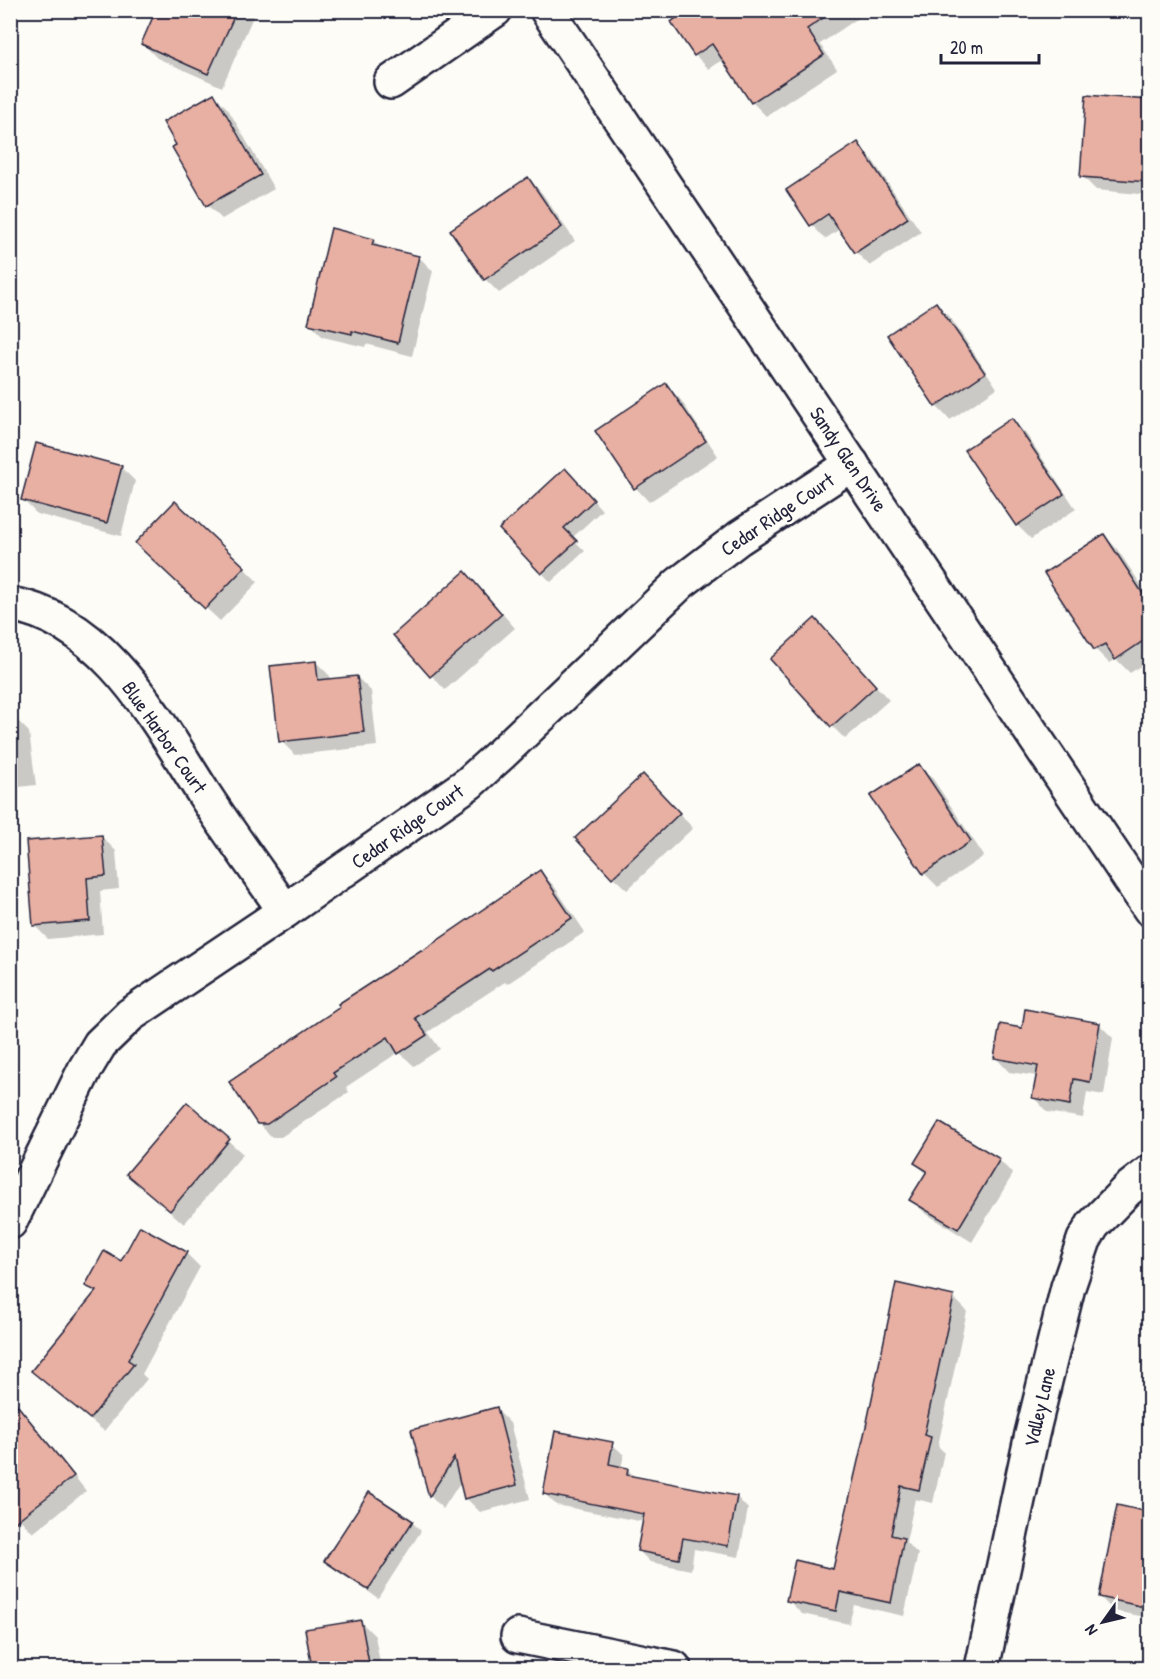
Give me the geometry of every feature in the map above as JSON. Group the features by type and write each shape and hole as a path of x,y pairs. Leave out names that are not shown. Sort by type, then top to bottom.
{"street":[{"path":"391,82 495,10"},
{"name":"Sandy Glen Drive","path":"547,10 1149,909"},
{"name":"Cedar Ridge Court","path":"10,1222 85,1069 100,1044 130,1015 469,783 680,583 738,538 852,464"},
{"name":"Blue Harbor Court","path":"10,604 42,613 64,624 84,638 120,671 150,711 285,911"},
{"name":"Valley Lane","path":"982,1668 1032,1434 1068,1287 1084,1240 1093,1225 1127,1190 1149,1172"},
{"path":"518,1636 674,1668"}],"building":[{"path":"156,10 237,10 208,74 141,44"},
{"path":"687,10 835,10 807,29 824,55 751,103 712,44 694,56 671,22"},
{"path":"214,93 261,175 206,206 172,147 176,145 163,122"},
{"path":"1086,95 1149,100 1146,145 1149,145 1149,182 1080,177"},
{"path":"858,142 908,218 855,253 828,214 810,226 786,190"},
{"path":"528,177 562,227 484,280 450,230"},
{"path":"331,228 374,239 372,245 419,256 398,343 352,331 352,334 308,324"},
{"path":"936,302 985,373 935,407 887,335"},
{"path":"666,383 706,441 634,489 595,431"},
{"path":"1012,418 1064,494 1016,526 964,450"},
{"path":"36,443 122,466 107,523 21,500"},
{"path":"565,468 594,500 564,528 577,541 541,574 499,529"},
{"path":"175,501 245,567 205,609 135,543"},
{"path":"1104,534 1149,603 1149,637 1115,660 1105,644 1094,650 1044,573"},
{"path":"465,571 502,614 430,677 393,635"},
{"path":"815,618 876,686 831,727 770,659"},
{"path":"316,661 318,680 357,676 364,732 279,742 270,666"},
{"path":"919,764 971,841 923,874 870,796"},
{"path":"643,774 680,813 612,878 575,838"},
{"path":"102,835 106,876 87,878 90,921 33,926 26,841"},
{"path":"540,870 572,918 415,1018 427,1035 398,1054 388,1037 333,1073 336,1077 267,1124 257,1124 229,1082 340,1007 338,1004 422,951"},
{"path":"1025,1009 1100,1023 1090,1082 1074,1079 1070,1105 1032,1098 1038,1066 994,1058 1000,1024 1022,1028"},
{"path":"187,1102 230,1139 170,1211 126,1174"},
{"path":"939,1122 1000,1159 958,1229 909,1200 927,1171 914,1163"},
{"path":"140,1226 187,1252 128,1360 134,1364 90,1419 31,1371 96,1291 85,1286 104,1251 121,1261"},
{"path":"896,1283 954,1296 924,1435 931,1437 919,1490 901,1486 891,1535 904,1538 891,1603 840,1592 836,1611 786,1601 795,1560 833,1569"},
{"path":"10,1396 74,1476 10,1526"},
{"path":"497,1407 517,1485 464,1499 454,1458 429,1497 411,1430"},
{"path":"555,1431 613,1442 609,1464 628,1468 627,1475 737,1496 728,1546 683,1538 679,1559 637,1551 644,1514 543,1494"},
{"path":"369,1492 413,1521 368,1590 324,1561"},
{"path":"1117,1505 1149,1512 1149,1608 1099,1597"},
{"path":"361,1620 370,1668 312,1668 305,1629"}]}
